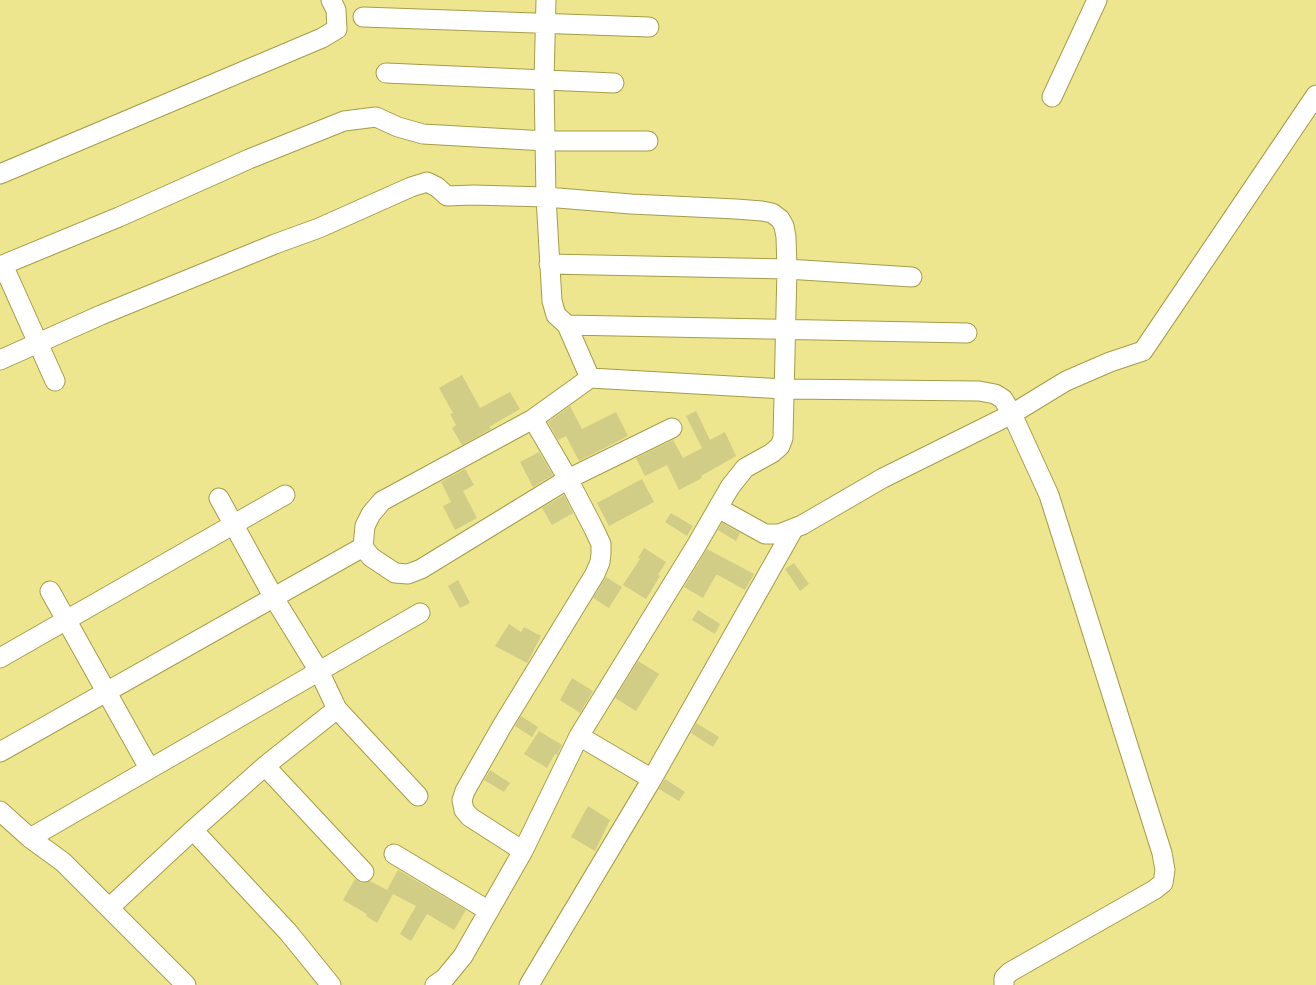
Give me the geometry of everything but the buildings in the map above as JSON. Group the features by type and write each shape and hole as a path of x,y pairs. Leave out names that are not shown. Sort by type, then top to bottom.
{"street":[{"path":"0,174 322,38 337,29 336,10 331,0"},
{"path":"546,0 544,25 546,197 552,301 556,316 567,326 590,378"},
{"path":"1052,97 1098,0"},
{"path":"363,17 544,25 650,27"},
{"path":"386,73 614,83"},
{"path":"718,508 765,534 779,534 794,528 883,478 1012,414 1066,382 1110,362 1143,351 1316,95"},
{"path":"55,381 1,266 128,213 249,159 344,121 376,117 398,127 423,134 546,141 648,141"},
{"path":"0,360 101,315 319,228 410,187 427,182 437,187 447,196 546,197 631,204 762,210 772,213 780,219 784,226 786,237 787,269 783,438 780,446 745,468 730,487 578,736 523,851 463,956 445,978 435,985"},
{"path":"550,264 787,269 912,278"},
{"path":"567,326 967,332"},
{"path":"672,428 568,479 421,569 408,574 395,573 371,557 363,547 365,526 371,514 382,501 533,419 590,378 784,389 979,391 990,392 1000,396 1012,414 1049,495 1162,853 1165,870 1163,883 1154,890 1010,972 1004,978 1004,985"},
{"path":"523,851 470,817 464,810 462,800 465,791 493,742 596,574 600,562 601,544 568,479 533,419"},
{"path":"0,658 285,495"},
{"path":"219,498 274,598 319,671 337,709 418,796"},
{"path":"529,985 652,779 794,528"},
{"path":"0,752 363,547"},
{"path":"50,591 149,768"},
{"path":"30,838 420,613"},
{"path":"110,907 265,766 337,709"},
{"path":"578,736 652,779"},
{"path":"265,766 364,872"},
{"path":"4,821 63,862 186,985"},
{"path":"193,830 288,932 331,985"},
{"path":"394,854 489,911"}]}
